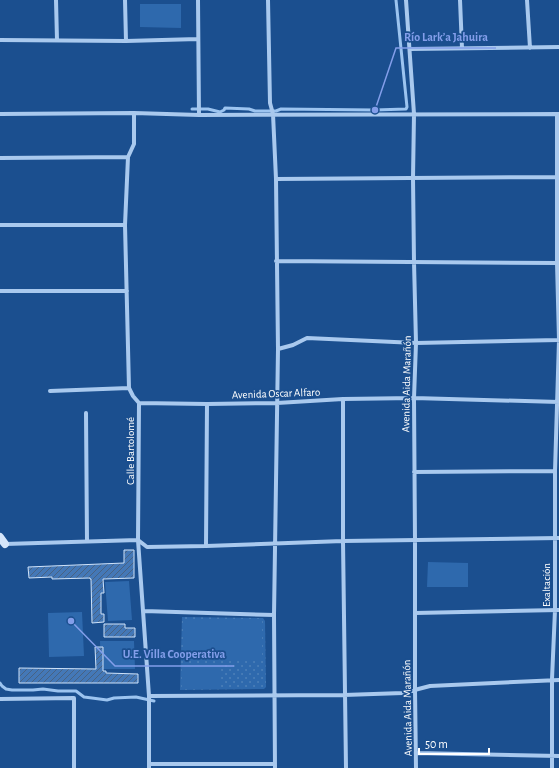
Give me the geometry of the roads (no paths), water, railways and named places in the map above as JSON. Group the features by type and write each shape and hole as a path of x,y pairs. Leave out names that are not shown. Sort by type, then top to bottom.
{"street":[{"path":"56,0 57,40"},
{"path":"125,0 126,41"},
{"path":"198,0 199,114"},
{"path":"149,766 275,766 274,543 278,349 276,179 273,114 270,103 268,0"},
{"name":"Avenida Aida Marañón","path":"406,0 414,114 413,178 416,343 414,398 416,768"},
{"path":"460,0 462,48"},
{"path":"527,0 530,48"},
{"path":"0,40 126,41 198,39"},
{"path":"410,48 559,47"},
{"path":"50,391 129,388 125,225 128,157 134,144 134,113"},
{"path":"0,114 558,114"},
{"name":"Exaltación","path":"552,768 552,680 557,610 557,538 554,471 558,402 559,340 557,263 558,114"},
{"path":"0,158 128,157"},
{"path":"276,179 558,177"},
{"path":"0,226 125,225"},
{"path":"276,261 557,263"},
{"path":"0,291 127,291"},
{"path":"278,349 293,345 307,338 416,343 559,340"},
{"name":"Calle Bartolomé","path":"129,388 139,403 138,540 149,696 149,766"},
{"path":"343,398 344,695 346,768"},
{"name":"Avenida Oscar Alfaro","path":"139,403 277,403 343,398 414,398 558,402"},
{"path":"206,546 207,404"},
{"path":"86,413 87,541"},
{"path":"414,472 554,471"},
{"path":"2,541 138,540 147,547 343,541 557,538"},
{"path":"415,613 557,610"},
{"path":"144,611 274,614"},
{"path":"149,696 344,695 403,693 430,686 559,680"},
{"path":"0,699 74,698 74,768"},
{"path":"416,753 559,756"}],"waterway":[{"path":"192,109 208,109 220,112 225,108 249,109 255,111 276,111 281,109 406,109 396,0"},
{"path":"0,683 6,689 12,690 43,689 76,691 84,697 107,700 114,698 136,697 154,701"}],"place":[{"name":"Río Lark’a Jahuira","path":"375,110"},
{"name":"U.E. Villa Cooperativa","path":"71,621"}]}
